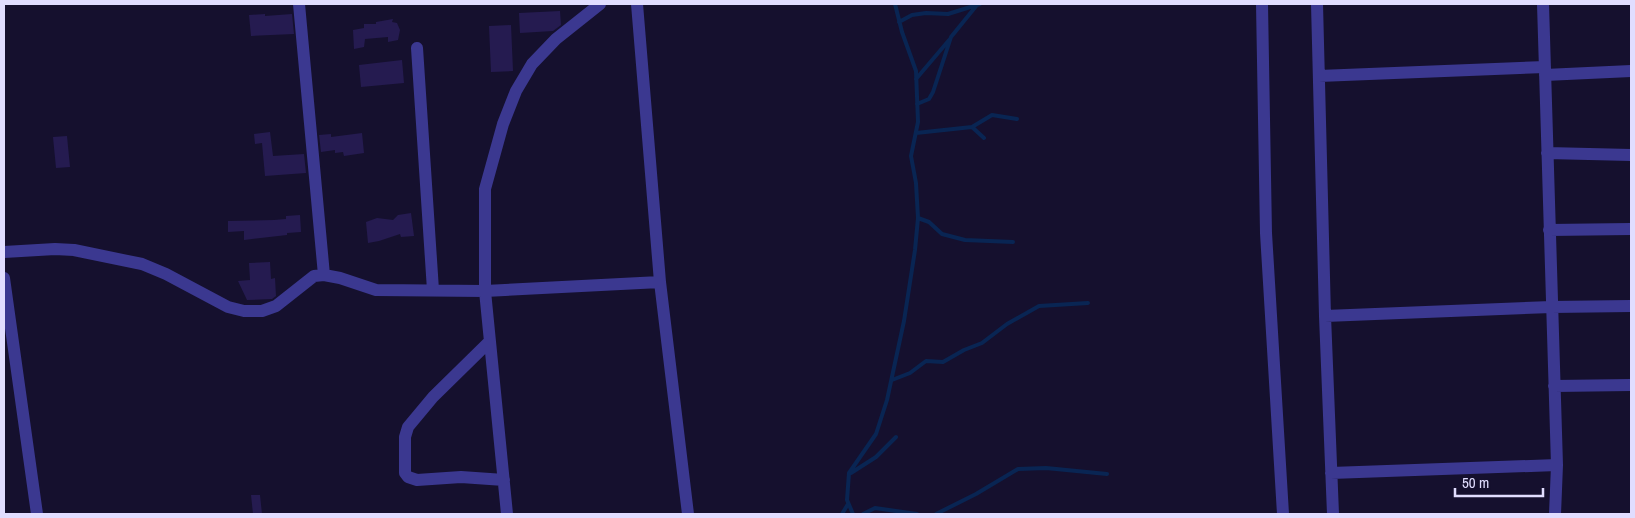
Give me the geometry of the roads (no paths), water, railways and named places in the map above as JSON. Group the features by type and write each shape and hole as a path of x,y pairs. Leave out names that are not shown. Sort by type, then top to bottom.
{"street":[{"path":"299,4 324,275"},
{"path":"507,514 484,291 485,189 503,124 516,91 532,64 550,45 600,4"},
{"path":"637,4 660,282 688,514"},
{"path":"1262,4 1266,233 1283,514"},
{"path":"1317,4 1325,316 1333,514"},
{"path":"1543,4 1557,465 1554,514"},
{"path":"418,48 433,290"},
{"path":"1319,76 1631,71"},
{"path":"1547,153 1631,155"},
{"path":"1549,230 1631,228"},
{"path":"4,252 55,248 142,264 174,278 228,307 244,311 262,311 276,306 314,276 324,275 340,278 376,290 484,291 660,282"},
{"path":"4,278 37,514"},
{"path":"1325,316 1551,306 1631,306"},
{"path":"490,341 433,397 408,427 405,437 405,473 408,477 417,480 461,477 504,480"},
{"path":"1554,386 1631,386"},
{"path":"1331,473 1557,465"}],"waterway":[{"path":"853,514 847,500 849,473 876,434 887,400 904,321 918,218 916,183 911,156 918,122 916,71 902,32 895,4"},
{"path":"899,22 912,15 926,13 948,14 980,4"},
{"path":"917,104 929,99 951,37 977,5"},
{"path":"916,79 950,39"},
{"path":"972,127 992,115 1017,119"},
{"path":"916,133 972,127 984,138"},
{"path":"918,218 929,222 942,234 965,240 1013,242"},
{"path":"892,380 910,373 926,361 943,362 964,350 982,343 1007,324 1039,306 1088,303"},
{"path":"851,473 876,457 896,437"},
{"path":"936,514 976,494 1018,469 1046,468 1107,474"},
{"path":"842,514 848,504"},
{"path":"863,514 875,508 917,514"}]}
